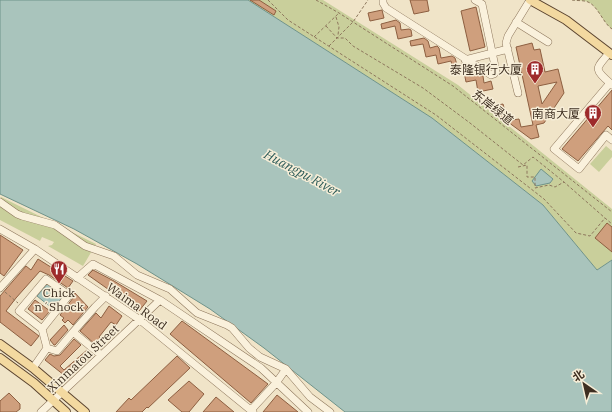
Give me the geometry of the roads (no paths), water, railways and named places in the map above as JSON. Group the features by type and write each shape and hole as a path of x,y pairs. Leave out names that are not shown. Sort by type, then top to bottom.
{"main road":[{"path":"530,0 566,20 611,54"},
{"path":"0,344 33,368 85,412"},
{"path":"0,358 66,412"}],"street":[{"path":"384,0 383,3 386,8 490,75 494,74 496,71 493,53 482,4 475,0"},
{"path":"482,4 489,0"},
{"path":"518,93 506,43 508,36 530,0"},
{"path":"516,22 548,42"},
{"path":"465,60 508,49"},
{"path":"611,54 598,67 598,71 611,84 554,149 578,169 606,135 612,140"},
{"path":"0,202 17,214 55,224 85,246 114,256 137,276 175,292 197,313 232,328 248,348 260,357 286,369 310,397 330,412"},
{"name":"Waima Road","path":"0,228 35,249 140,320 252,411"},
{"path":"0,288 35,249"},
{"path":"77,278 93,264 160,300 261,368 308,412"},
{"path":"42,330 69,295 46,279 19,311 42,330 47,348"},
{"path":"47,348 57,351 95,306 106,296"},
{"name":"Xinmatou Street","path":"41,412 160,300"},
{"path":"73,332 101,355"},
{"path":"33,368 47,348"},
{"path":"252,411 286,369"}],"water":[{"name":"Huangpu River","path":"0,0 248,0 432,118 543,205 597,270 612,260 612,412 345,412 264,348 210,309 137,264 74,229 0,194"},
{"path":"541,169 553,179 550,183 536,186 532,181"},
{"path":"48,283 64,296 53,309 37,296"}],"place":[{"name":"泰隆银行大厦","path":"535,84"},
{"name":"南商大厦","path":"593,128"},
{"name":"Chick n´Shock","path":"59,284"}]}
